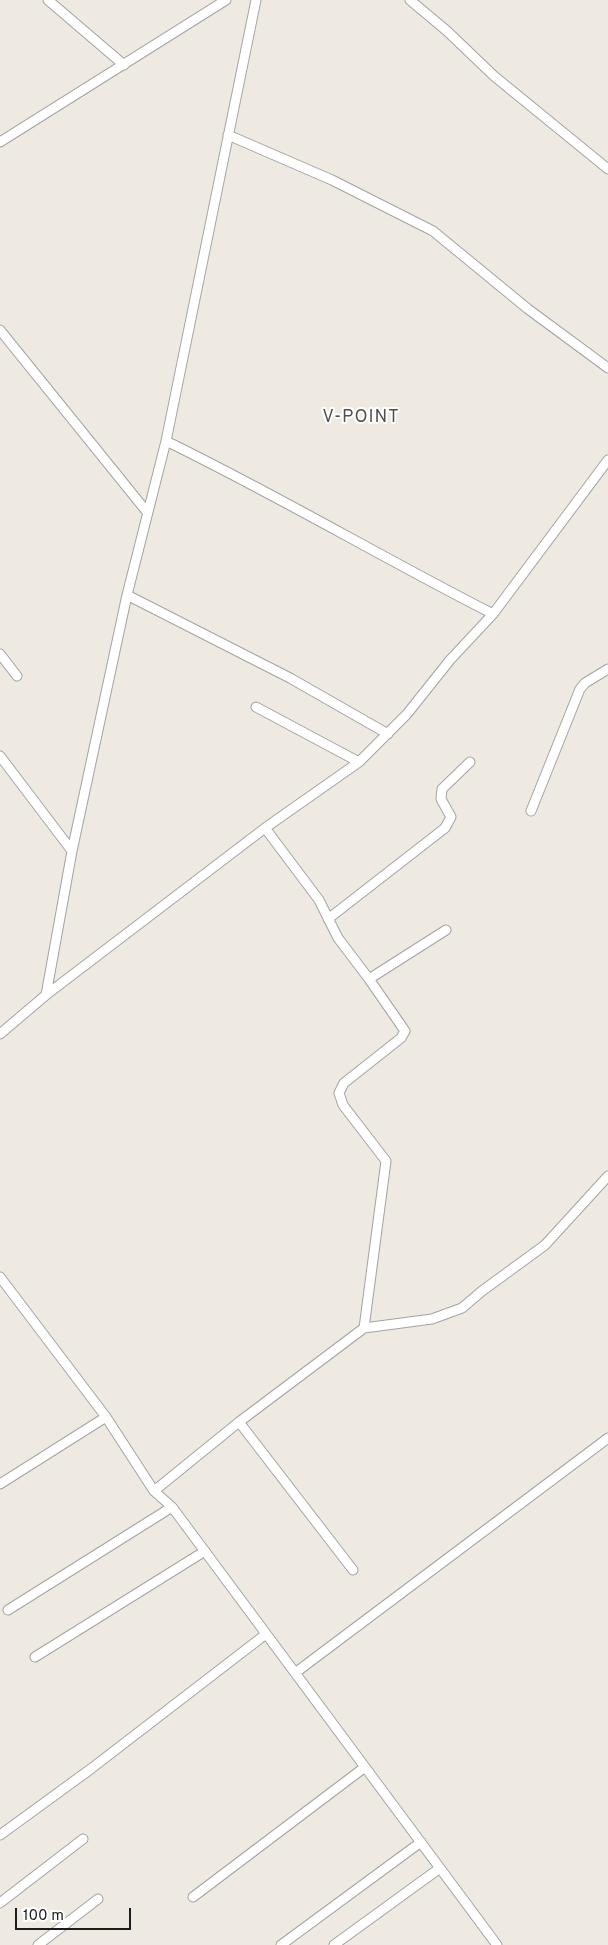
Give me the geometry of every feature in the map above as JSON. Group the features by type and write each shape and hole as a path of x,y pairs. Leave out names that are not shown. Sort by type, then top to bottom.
{"street":[{"path":"48,0 124,65"},
{"path":"0,142 226,0"},
{"path":"46,995 72,851 127,596 166,441 256,0"},
{"path":"410,0 447,31 494,76 608,169"},
{"path":"228,135 332,180 433,231 528,310 608,368"},
{"path":"0,330 147,512"},
{"path":"166,441 238,476 360,545 493,614"},
{"path":"0,1034 46,995 264,828 360,762 388,734 493,614 608,460"},
{"path":"127,596 290,678 388,734"},
{"path":"0,654 17,676"},
{"path":"530,811 580,690 584,683 608,669"},
{"path":"256,707 360,762"},
{"path":"0,756 72,851"},
{"path":"328,919 445,828 451,817 441,799 442,789 470,762"},
{"path":"264,828 319,900 348,952 406,1031 401,1038 344,1083 339,1093 343,1104 386,1161 364,1328"},
{"path":"369,979 446,930"},
{"path":"154,1491 239,1422 364,1328 432,1319 462,1308 545,1245 608,1176"},
{"path":"0,1277 106,1417 154,1491 172,1507 496,1945"},
{"path":"0,1484 106,1417"},
{"path":"239,1422 353,1570"},
{"path":"295,1673 608,1438"},
{"path":"8,1610 172,1507"},
{"path":"35,1657 205,1551"},
{"path":"0,1835 100,1763 266,1634"},
{"path":"193,1896 365,1767"},
{"path":"0,1903 83,1839"},
{"path":"281,1945 421,1842"},
{"path":"334,1945 440,1868"},
{"path":"38,1945 98,1898"}],"district":[{"name":"V-POINT","path":"361,418"}]}
